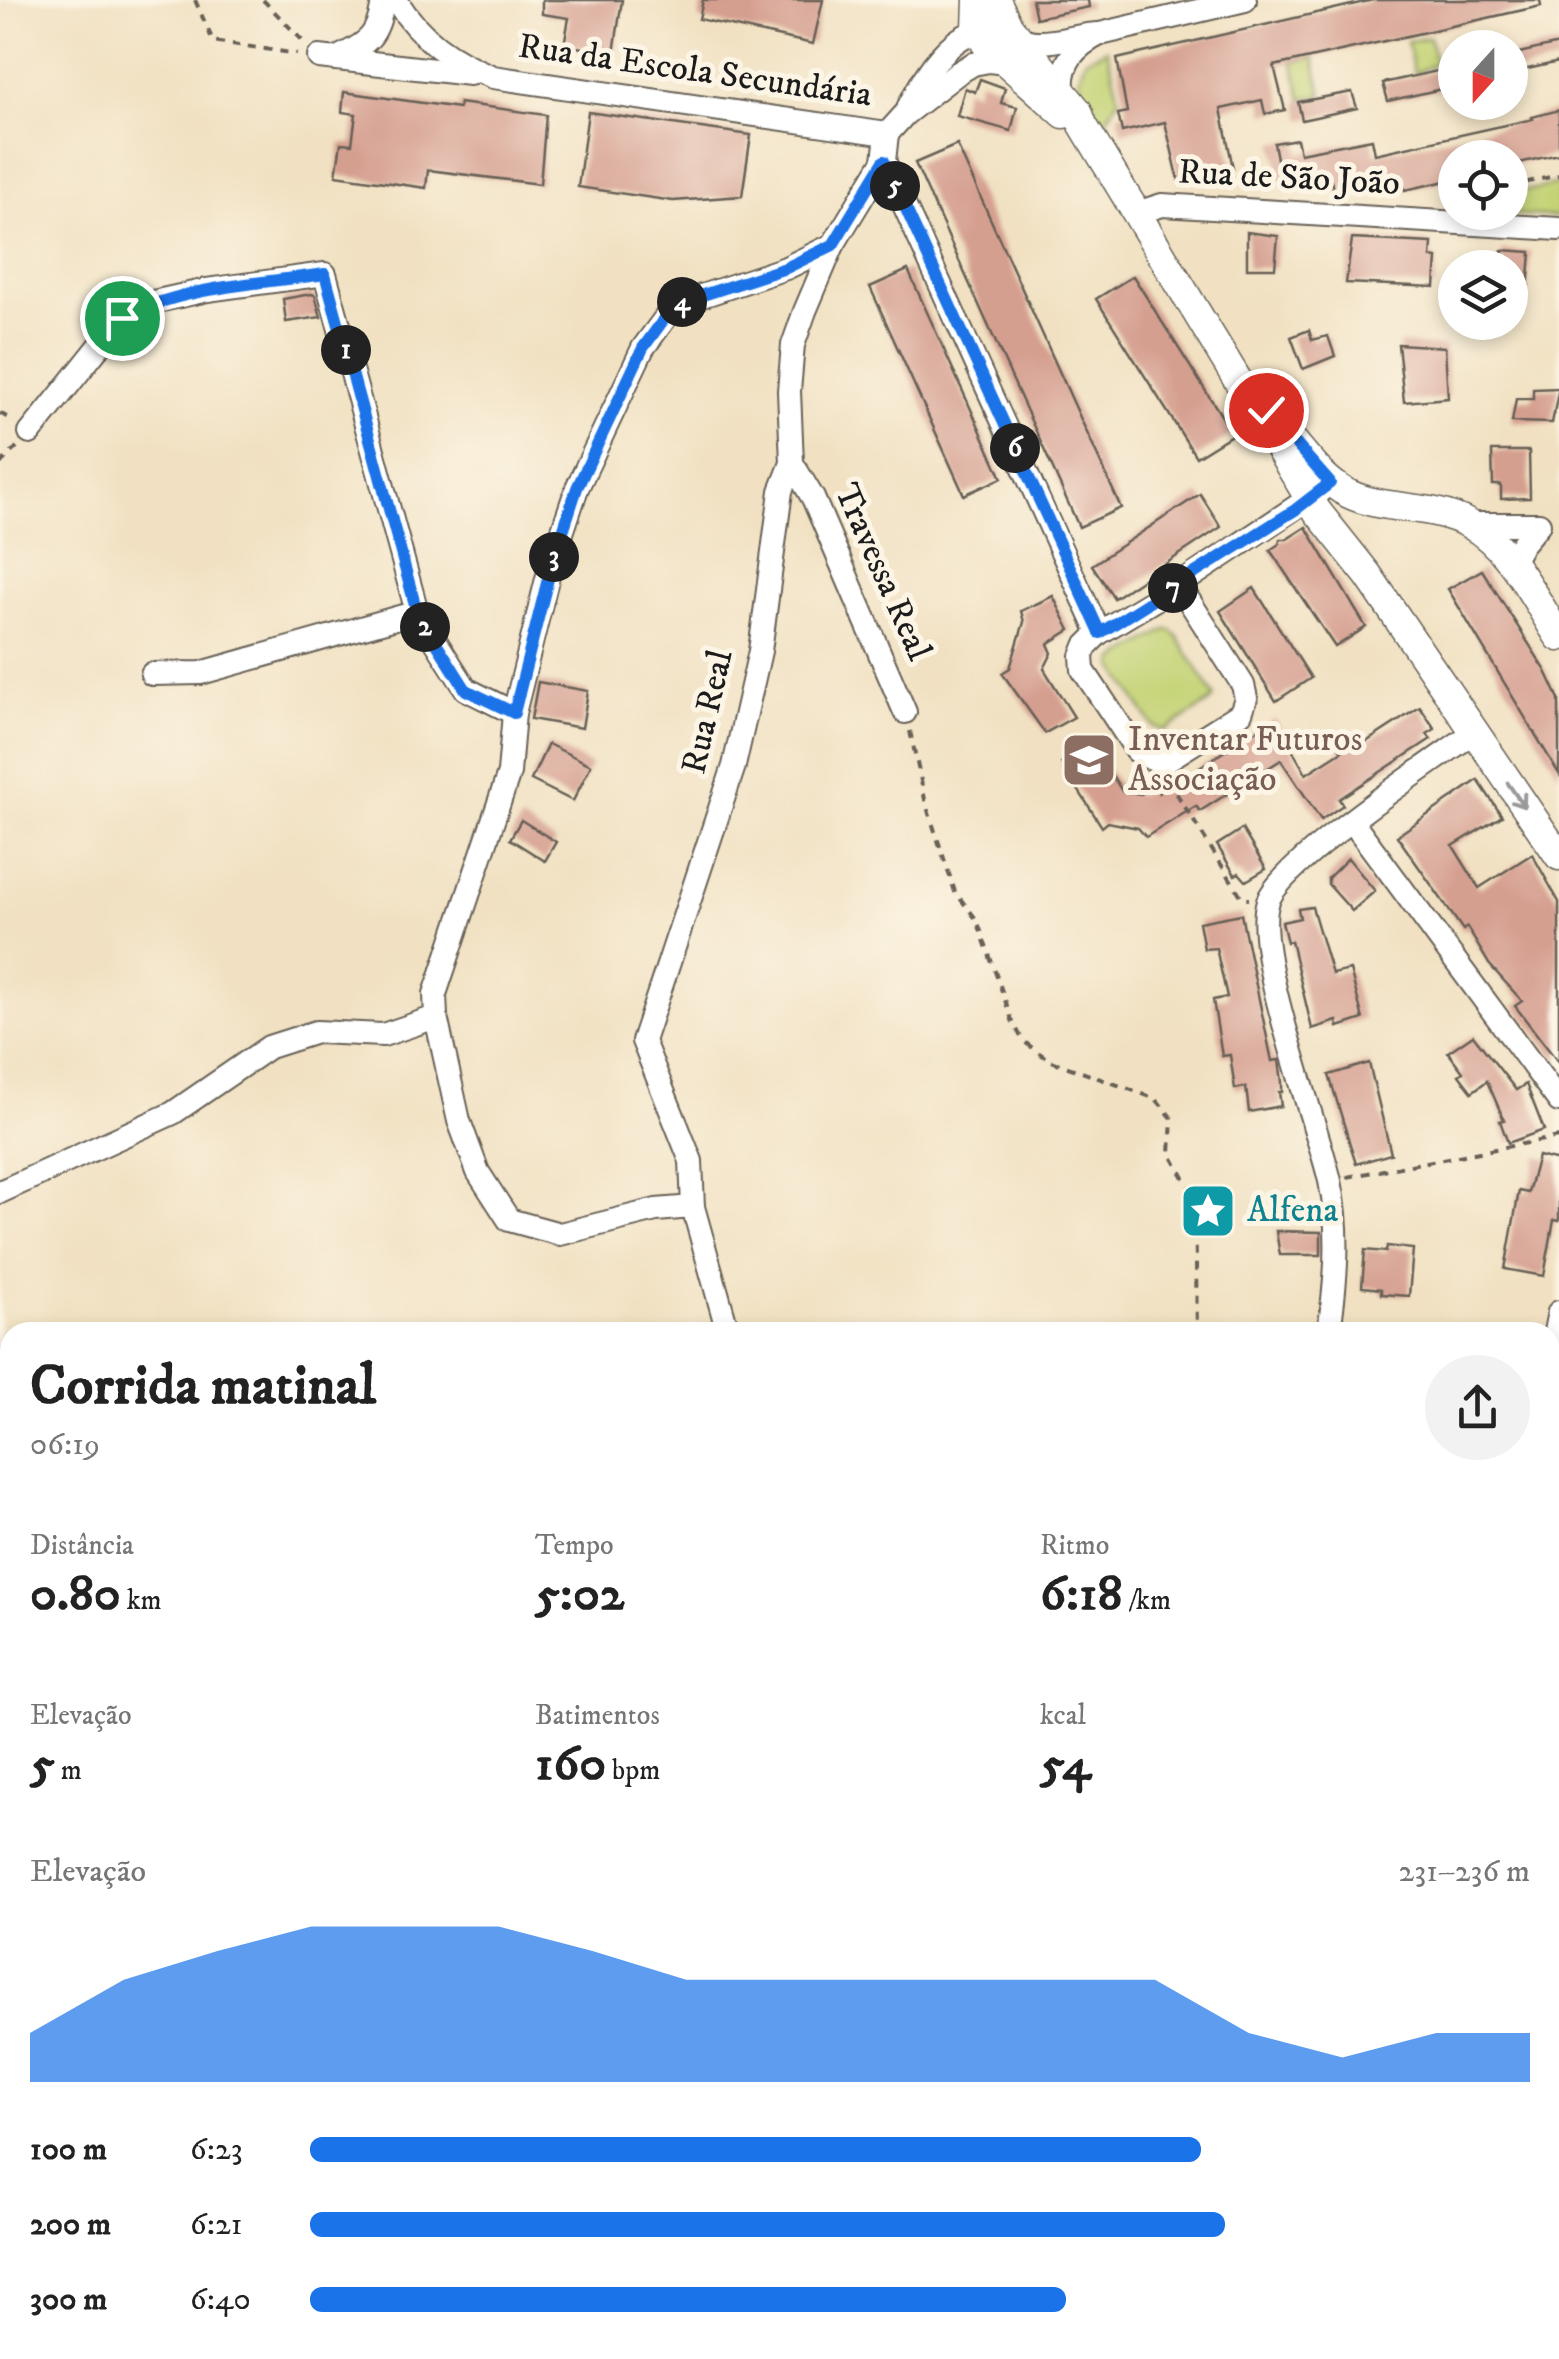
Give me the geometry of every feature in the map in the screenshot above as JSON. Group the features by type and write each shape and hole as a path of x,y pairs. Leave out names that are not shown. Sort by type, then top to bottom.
{"street":[{"path":"327,58 365,45 381,22 382,0"},
{"name":"Rua da Escola Secundária","path":"396,0 414,28 434,45 458,63 493,77"},
{"path":"976,0 982,32"},
{"path":"952,46 976,0"},
{"path":"1037,69 1035,42 1100,34 1246,0"},
{"path":"958,73 996,1"},
{"path":"996,1 1000,15 1037,69 1078,111 1082,125 1246,390 1320,491 1368,575 1559,856"},
{"path":"906,114 917,88 963,35 982,32 1037,69"},
{"path":"886,134 906,114 973,64 989,61 1037,69 1100,34"},
{"name":"Rua da Escola Secundária","path":"327,58 493,77 886,134"},
{"name":"Rua Real","path":"725,1322 693,1207 691,1161 642,1041 734,766 760,651 782,490 792,463 793,345 833,245 884,161 886,134"},
{"path":"884,161 1100,633"},
{"name":"Rua de São João","path":"1137,213 1162,205 1559,229"},
{"path":"693,1207 656,1210 560,1234 508,1220 478,1172 459,1122 436,1018 436,994 509,774 514,713 550,571 577,488 643,348 675,304 786,268 833,245"},
{"path":"30,433 122,318 153,302 207,290 325,274 417,612 466,690 514,713"},
{"name":"Travessa Real","path":"792,463 813,498 905,712"},
{"path":"1179,584 1244,685 1246,698 1241,712 1168,760 1152,758 1137,750 1083,670 1086,646 1100,633 1320,491 1443,513 1470,524 1512,562 1559,638"},
{"path":"1350,541 1376,510 1394,505"},
{"path":"1470,524 1539,524 1512,562"},
{"path":"152,674 201,674 417,612"},
{"path":"1330,1322 1337,1238 1330,1180 1281,1010 1267,940 1268,901 1284,878 1352,820 1473,733"},
{"path":"1352,820 1559,1100"},
{"path":"0,1192 174,1114 269,1047 316,1032 384,1035 436,1018"}],"path":[{"path":"194,0 213,41 327,58"},
{"path":"263,0 296,36 327,58"},
{"path":"1528,182 1559,175"},
{"path":"905,712 926,804 956,892 978,920 1023,1041 1049,1060 1156,1098 1172,1118 1170,1153 1195,1197 1197,1322"},
{"path":"1168,760 1165,776 1243,899 1268,901"},
{"path":"1330,1180 1559,1137"}],"green space":[{"path":"1429,37 1436,64 1414,73 1407,42"},
{"path":"1107,49 1119,98 1104,123 1083,93 1079,78 1086,59"},
{"path":"1314,58 1322,95 1302,99 1293,62"},
{"path":"1559,184 1559,217 1528,215 1528,190"},
{"path":"1166,630 1177,636 1214,696 1165,731 1153,726 1114,666 1121,656"}],"building":[{"path":"542,0 622,0 614,53 564,45 569,18 542,14"},
{"path":"703,0 823,0 813,44 699,19"},
{"path":"1032,0 1088,0 1089,7 1036,18"},
{"path":"1373,0 1540,0 1541,6 1274,66 1285,110 1265,114 1262,100 1221,109 1233,168 1179,181 1165,122 1122,132 1118,114 1127,112 1117,59"},
{"path":"1559,44 1559,62 1528,69 1528,51"},
{"path":"1438,71 1438,90 1388,101 1383,83"},
{"path":"980,79 1005,88 1001,103 1017,107 1011,131 957,116 965,88 975,92"},
{"path":"344,92 546,115 540,184 428,170 426,188 336,175 341,143 352,144 356,114 342,112"},
{"path":"1352,92 1357,108 1302,120 1298,102"},
{"path":"1559,110 1559,154 1528,161 1528,140 1438,140 1533,119"},
{"path":"588,112 751,135 742,196 673,201 578,187"},
{"path":"1297,139 1300,153 1372,139 1375,154 1438,140 1438,183 1405,190 1401,177 1334,192 1330,177 1282,185 1274,143"},
{"path":"957,145 1121,508 1079,527 915,163"},
{"path":"1247,232 1278,236 1275,268 1247,268"},
{"path":"1352,239 1432,243 1431,257 1437,258 1435,287 1346,283"},
{"path":"908,270 1002,478 964,495 870,287"},
{"path":"1133,276 1233,434 1196,457 1096,299"},
{"path":"315,295 321,317 286,322 283,299"},
{"path":"1309,330 1312,340 1328,336 1335,356 1303,369 1291,337"},
{"path":"1398,344 1445,347 1448,398 1404,402"},
{"path":"1559,388 1552,423 1512,422 1516,399 1533,399 1533,389"},
{"path":"1492,451 1529,451 1530,498 1501,499 1501,485 1493,485"},
{"path":"1200,494 1221,527 1114,598 1092,565"},
{"path":"1306,527 1366,627 1335,647 1270,550 1280,539"},
{"path":"1482,570 1546,671 1559,699 1559,774 1448,589"},
{"path":"1254,588 1311,678 1276,701 1220,611"},
{"path":"1053,596 1070,630 1048,644 1052,653 1044,669 1074,717 1045,733 1002,673 1010,668 1024,622 1021,611"},
{"path":"538,682 588,691 582,728 531,719"},
{"path":"1420,707 1435,729 1427,734 1431,739 1339,799 1343,805 1321,820 1281,760 1200,811 1196,806 1146,837 1138,828 1108,822 1102,827 1061,763 1092,744 1122,791 1141,794 1154,785 1159,793 1275,719 1306,774 1361,734 1366,742"},
{"path":"548,744 591,765 573,801 531,780"},
{"path":"1478,780 1502,816 1453,846 1479,888 1532,854 1559,902 1559,1063 1515,1006 1522,1001 1489,964 1467,927 1463,930 1397,836"},
{"path":"521,820 556,842 545,861 510,839"},
{"path":"1242,829 1266,869 1246,881 1239,873 1235,875 1217,845"},
{"path":"1348,858 1375,891 1352,911 1328,884 1328,878"},
{"path":"1312,907 1332,974 1350,970 1363,1019 1338,1027 1337,1021 1312,1029 1291,941 1287,942 1282,922 1300,918 1298,909"},
{"path":"1241,914 1272,1061 1279,1060 1282,1082 1281,1106 1249,1112 1246,1087 1235,1089 1230,1055 1222,1056 1213,1000 1227,997 1216,948 1204,949 1199,922"},
{"path":"1473,1035 1516,1090 1526,1084 1544,1130 1508,1143 1500,1121 1504,1120 1487,1081 1472,1092 1448,1052"},
{"path":"1369,1063 1391,1154 1356,1164 1329,1075"},
{"path":"1538,1156 1559,1161 1559,1221 1554,1220 1544,1276 1505,1269 1519,1191 1528,1193"},
{"path":"1276,1231 1321,1232 1321,1255 1280,1255"},
{"path":"1387,1246 1413,1249 1409,1296 1381,1294 1381,1289 1362,1287 1365,1250 1386,1252"}],"place":[{"name":"Inventar Futuros Associação","path":"1089,760"},
{"name":"Alfena","path":"1208,1211"}],"route":[{"path":"122,318 153,302 207,290 325,274 417,612 466,690 514,713 550,571 577,488 643,348 675,304 786,268 833,245 884,161 1100,633 1295,510 1330,483 1266,410"}]}
